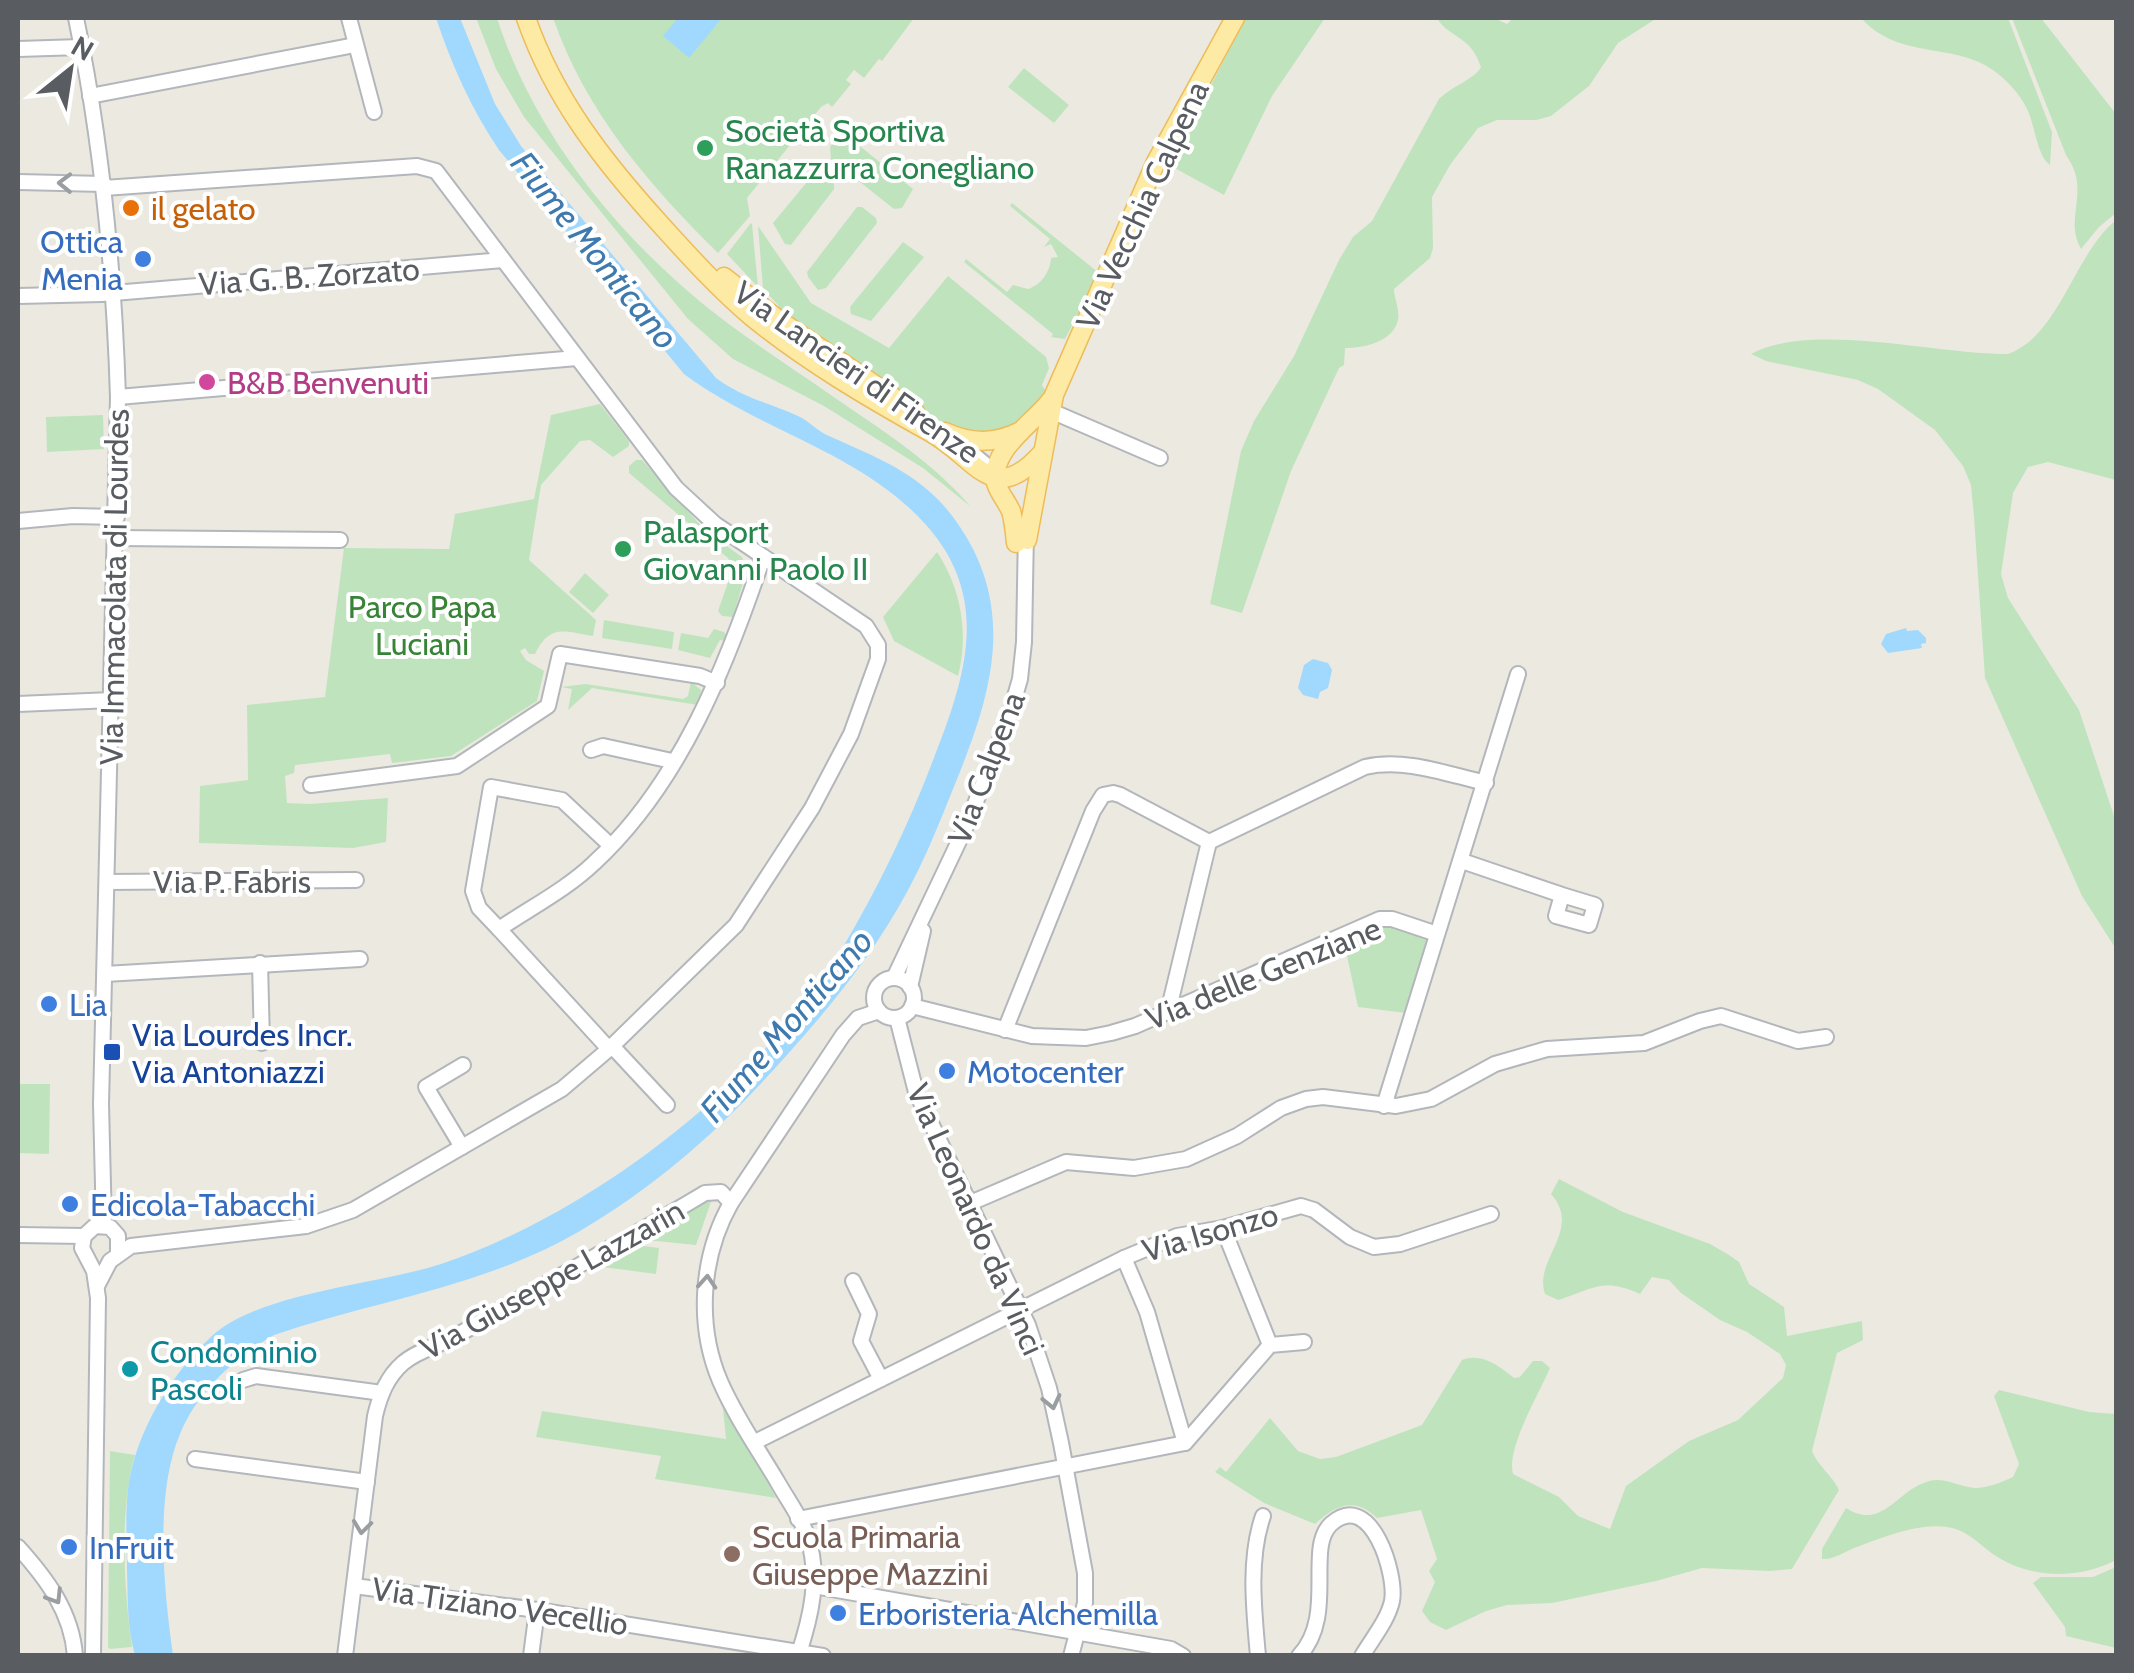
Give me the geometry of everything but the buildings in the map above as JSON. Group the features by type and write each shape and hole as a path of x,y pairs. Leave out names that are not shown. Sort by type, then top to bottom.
{"main road":[{"name":"Via Lancieri di Firenze","path":"526,18 578,126 700,269 753,318 998,478"},
{"name":"Via Vecchia Calpena","path":"1052,403 1156,162 1235,18"},
{"name":"Via Lancieri di Firenze","path":"660,224 780,320 947,433"},
{"path":"1022,541 998,478 1007,446 1052,403"},
{"path":"1022,541 1052,403"},
{"path":"947,433 984,442 1021,432"},
{"path":"998,478 1025,470 1041,454"}],"street":[{"name":"Via Immacolata di Lourdes","path":"76,18 104,186 115,292 118,396 101,1160 88,1258"},
{"path":"348,18 374,112"},
{"path":"90,96 355,45"},
{"path":"18,49 81,47"},
{"path":"22,182 104,186 426,166 436,171 688,500 763,557 866,626 878,646 875,669 837,763 749,907 724,938 610,1047 551,1097 329,1220 120,1250 98,1263 88,1258"},
{"name":"Via G. B. Zorzato","path":"18,296 307,279 503,260"},
{"path":"118,396 577,358"},
{"path":"1052,403 1160,458"},
{"name":"Via Calpena","path":"883,406 980,476 1000,503 1022,541 1026,614 1020,679 1009,717 968,822 894,978"},
{"name":"Via Lancieri di Firenze","path":"947,433 998,478"},
{"path":"18,521 116,517"},
{"path":"116,538 340,540"},
{"path":"500,929 588,868 611,846 672,761 718,683 763,557"},
{"path":"311,785 457,766 548,706 560,654 700,676 718,683"},
{"path":"1384,1106 1518,674"},
{"path":"18,704 112,700"},
{"path":"591,750 603,746 672,761"},
{"path":"1168,1012 1210,842 1348,774 1378,764 1417,767 1486,783"},
{"path":"611,846 562,800 491,787 473,897 479,908 667,1105"},
{"path":"1005,1030 1103,795 1120,795 1210,842"},
{"path":"1462,861 1562,895"},
{"name":"Via P. Fabris","path":"107,882 356,880"},
{"name":"Via Calpena","path":"910,987 926,916"},
{"name":"Via delle Genziane","path":"912,1006 1005,1030 1058,1039 1086,1038 1135,1026 1380,919 1392,919 1438,934"},
{"path":"105,974 360,959"},
{"path":"260,964 262,1043"},
{"path":"799,1653 814,1586 807,1535 722,1385 707,1328 708,1265 731,1203 851,1024 878,1011 897,1018 912,1006 910,987 894,978 882,982 875,992 878,1011"},
{"path":"968,1204 1066,1162 1134,1168 1186,1159 1306,1099 1341,1098 1384,1106 1438,1097 1495,1064 1516,1057 1574,1045 1644,1042 1713,1017 1730,1017 1798,1040 1826,1037"},
{"name":"Via Leonardo da Vinci","path":"897,1018 916,1092 1020,1310 1049,1388 1084,1573 1084,1603 1071,1656"},
{"path":"462,1064 426,1087 462,1147"},
{"name":"Via Giuseppe Lazzarin","path":"382,1393 394,1372 412,1356 454,1338 705,1193 721,1192 731,1203"},
{"name":"Via Isonzo","path":"755,1442 1124,1258 1177,1236 1308,1206 1350,1237 1374,1247 1400,1244 1491,1214"},
{"path":"1223,1228 1270,1345"},
{"path":"18,1236 114,1231 120,1250 98,1286"},
{"path":"88,1258 98,1286 93,1656"},
{"path":"1124,1258 1147,1312 1186,1442"},
{"path":"853,1281 869,1314 860,1341 882,1379"},
{"path":"798,1518 1186,1442 1270,1345 1304,1342"},
{"path":"242,1380 256,1376 382,1393 345,1656"},
{"path":"195,1459 367,1482"},
{"path":"1258,1656 1254,1556 1263,1516"},
{"path":"1299,1656 1310,1642 1319,1616 1322,1539 1331,1524 1353,1517 1364,1520 1375,1530 1392,1590 1390,1607 1362,1656"},
{"path":"18,1547 60,1602 71,1627 75,1656"},
{"name":"Via Tiziano Vecellio","path":"354,1586 538,1610 824,1656"},
{"path":"814,1586 1171,1650 1182,1656"},
{"path":"531,1656 538,1610"}],"green space":[{"path":"476,18 497,18 512,59 554,138 608,211 638,244 703,304 916,455 970,506 923,468 824,406 733,359 688,319 524,117 496,69"},
{"name":"Società Sportiva Ranazzurra Conegliano","path":"553,18 914,18 882,61 879,59 864,78 854,70 846,80 851,84 832,107 828,103 821,107 747,198 750,216 718,253 622,145 583,85"},
{"path":"1246,18 1325,18 1272,96 1224,195 1169,165"},
{"path":"1437,18 1494,18 1507,24 1513,18 1657,18 1618,43 1589,86 1551,116 1497,120 1478,128 1432,197 1433,248 1430,258 1394,289 1398,316 1395,328 1377,342 1345,348 1344,365 1339,368 1291,471 1242,613 1210,604 1241,451 1254,421 1294,356 1339,260 1353,237 1372,221 1439,99 1481,67 1465,42"},
{"path":"1861,18 2008,18 2052,132 2050,165 2042,155 2024,104 1997,73 1964,57 1893,41"},
{"path":"2012,18 2041,18 2116,114 2116,213 2081,249 2075,226 2077,180"},
{"path":"1024,68 1069,105 1054,123 1008,87"},
{"path":"839,134 845,134 913,189 902,208 894,209 831,159 830,147"},
{"path":"820,174 834,184 834,189 791,245 785,244 773,223 812,176"},
{"path":"1012,203 1099,273 1065,339 1051,337 1053,334 964,262 966,259 1007,292 1013,285 1028,289 1044,277 1051,258 1058,257 1051,244 1044,247 1050,239 1010,206"},
{"path":"857,207 876,218 877,223 826,288 818,290 807,272"},
{"path":"2116,220 2116,480 2048,462 2028,467 2013,493 2001,574 2008,598 2079,710 2116,822 2116,949 2082,896 1985,678 1971,485 1963,466 1935,430 1878,389 1858,380 1766,361 1751,354 1807,340 1840,340 2008,354 2041,330 2101,235"},
{"path":"752,224 758,287 727,254"},
{"path":"758,226 811,303 889,348 948,276 1046,357 1049,368 1042,385 1045,390 1015,427 987,437 967,433 911,405 776,310 779,306 763,289"},
{"path":"903,242 924,257 871,321 851,314 850,307"},
{"name":"Parco Papa Luciani","path":"600,404 629,446 613,457 590,440 580,441 541,485 529,560 596,620 593,636 558,632 546,638 535,654 529,654 525,648 520,651 526,660 544,671 537,701 451,756 392,763 390,754 295,765 294,773 285,776 287,803 388,798 386,842 353,848 199,843 200,786 248,780 247,705 325,697 344,548 449,549 455,514 534,499 551,415"},
{"path":"103,415 104,449 47,452 46,417"},
{"path":"642,460 702,527 699,532 629,473 629,466"},
{"path":"717,539 742,557 747,569 733,617 722,616 718,611 733,568 728,558 712,545"},
{"path":"937,552 952,581 961,612 963,644 958,676 894,641 883,617"},
{"path":"585,573 609,595 593,613 569,592"},
{"path":"604,620 674,632 672,649 602,638"},
{"path":"714,629 728,638 720,640 710,658 678,650 681,633 708,638"},
{"path":"691,682 701,690 698,705 592,688 568,710 572,689 561,687 586,684 683,699 688,696"},
{"path":"1387,926 1428,938 1406,1013 1358,1007 1344,942"},
{"path":"18,1084 50,1084 49,1154 19,1153"},
{"path":"1559,1179 1623,1212 1710,1244 1729,1255 1739,1262 1749,1284 1784,1307 1787,1336 1862,1321 1863,1340 1837,1353 1812,1451 1839,1490 1792,1569 1702,1568 1552,1603 1507,1605 1446,1630 1430,1622 1422,1611 1435,1582 1429,1571 1437,1559 1421,1510 1377,1518 1361,1507 1345,1506 1315,1524 1264,1503 1215,1472 1220,1467 1226,1472 1270,1418 1298,1451 1320,1459 1336,1457 1422,1425 1462,1360 1483,1359 1514,1378 1520,1377 1533,1361 1542,1361 1550,1368 1514,1450 1513,1474 1559,1497 1578,1516 1610,1529 1626,1486 1689,1441 1738,1420 1783,1378 1786,1365 1780,1354 1720,1320 1669,1280 1652,1277 1640,1294 1607,1286 1558,1300 1545,1294 1545,1269 1562,1220 1551,1194"},
{"path":"704,1198 712,1199 696,1245 636,1239"},
{"path":"628,1244 659,1248 656,1274 603,1267"},
{"path":"1999,1390 2089,1412 2116,1414 2116,1560 2087,1571 2042,1573 1999,1558 1962,1532 1936,1526 1901,1532 1822,1559 1822,1549 1846,1508 1859,1514 1880,1512 1929,1481 1975,1488 2013,1477 2019,1464 1994,1396"},
{"path":"722,1399 776,1498 655,1479 661,1456 536,1437 542,1411 726,1439"},
{"path":"110,1451 135,1455 127,1500 125,1550 132,1647 110,1649 108,1647"},
{"path":"2116,1567 2116,1648 2066,1636 2065,1627 2033,1583 2041,1577 2093,1577"}],"water":[{"name":"Fiume Monticano","path":"436,18 460,18 495,104 521,146 716,378 900,470 945,507 977,557 988,590 993,623 987,689 942,815 894,914 820,1017 715,1129 610,1213 544,1250 430,1291 274,1335 245,1354 207,1390 180,1434 167,1485 164,1573 173,1655 135,1655 128,1603 126,1520 132,1468 157,1406 197,1351 233,1321 259,1309 441,1264 498,1242 613,1178 720,1094 809,998 856,925 923,787 962,672 966,612 960,583 947,554 927,526 873,479 745,412 684,374 499,150 463,86"},
{"path":"678,18 722,18 689,58 663,36"},
{"path":"1906,628 1918,630 1926,643 1921,644 1922,648 1888,653 1881,644 1886,634"},
{"path":"1313,659 1328,663 1332,670 1328,688 1320,692 1318,699 1303,695 1298,688 1304,665"}],"place":[{"name":"Società Sportiva Ranazzurra Conegliano","path":"705,148"},
{"name":"il gelato","path":"131,208"},
{"name":"Ottica Menia","path":"143,259"},
{"name":"B&B Benvenuti","path":"207,382"},
{"name":"Palasport Giovanni Paolo II","path":"623,549"},
{"name":"Lia","path":"49,1004"},
{"name":"Via Lourdes Incr. Via Antoniazzi","path":"112,1052"},
{"name":"Motocenter","path":"947,1071"},
{"name":"Edicola-Tabacchi","path":"70,1204"},
{"name":"Condominio Pascoli","path":"130,1369"},
{"name":"InFruit","path":"69,1547"},
{"name":"Scuola Primaria Giuseppe Mazzini","path":"732,1554"},
{"name":"Erboristeria Alchemilla","path":"838,1613"}]}
